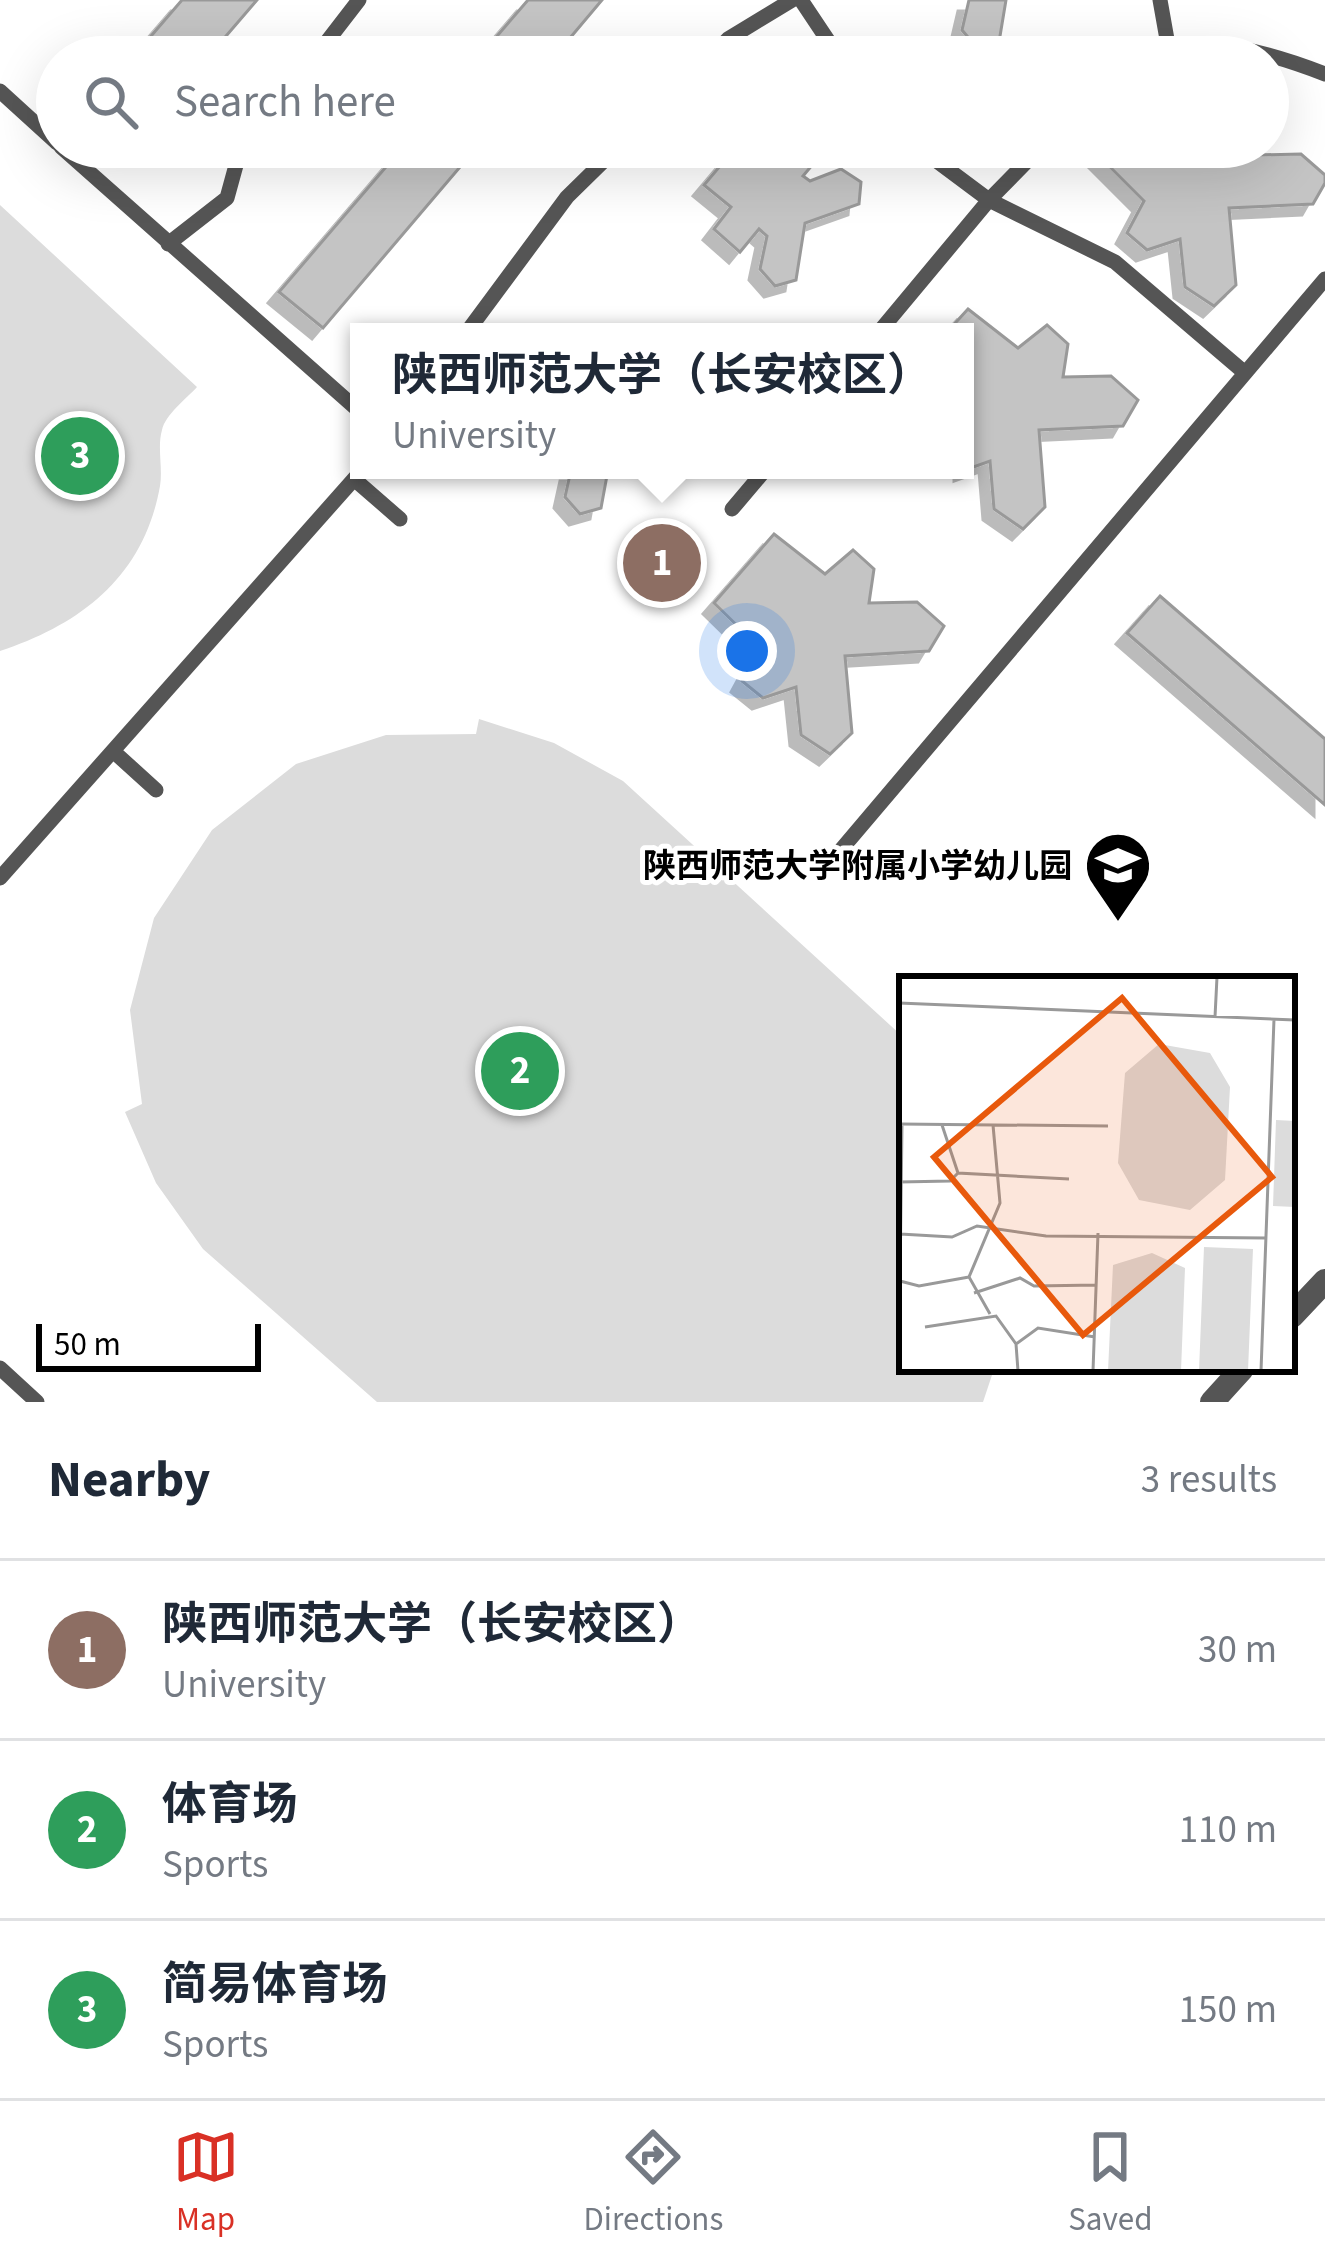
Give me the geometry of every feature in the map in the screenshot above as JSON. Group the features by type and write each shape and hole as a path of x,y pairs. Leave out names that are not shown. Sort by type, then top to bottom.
{"street":[{"path":"1295,1313 1325,1281"},
{"path":"1212,1402 1239,1372"}],"lane":[{"path":"331,36 359,0"},
{"path":"733,36 796,0 823,36"},
{"path":"1160,0 1166,36"},
{"path":"1289,60 1325,74"},
{"path":"0,91 36,124"},
{"path":"84,168 350,403"},
{"path":"167,244 227,198 235,168"},
{"path":"474,323 567,197 597,168"},
{"path":"946,168 989,200 1115,262 1245,373"},
{"path":"886,323 1020,168"},
{"path":"823,871 1325,279"},
{"path":"0,878 354,479"},
{"path":"362,479 400,519"},
{"path":"732,509 757,479"},
{"path":"113,751 156,790"},
{"path":"0,1368 38,1402"}],"shaded area":[{"path":"0,205 197,387 164,424 160,486 152,518 124,571 82,611 0,651"},
{"path":"479,719 554,743 623,781 899,1033 899,1372 993,1372 983,1402 377,1402 203,1249 156,1183 125,1112 142,1104 130,1010 154,918 212,830 296,764 386,735 476,734"}],"building":[{"path":"182,0 257,0 226,36 151,36"},
{"path":"528,0 602,0 572,36 497,36"},
{"path":"969,0 1006,0 1000,36 967,36 962,30"},
{"path":"1289,154 1301,154 1325,175 1313,204 1229,208 1236,285 1214,306 1185,287 1180,239 1147,250 1127,233 1144,201 1111,168 1289,168"},
{"path":"385,168 459,168 323,328 279,292"},
{"path":"718,168 810,168 803,176 810,181 841,169 861,182 859,204 805,223 796,280 775,286 760,269 767,236 759,229 740,252 714,229 731,207 704,185"},
{"path":"968,309 1018,348 1047,325 1068,344 1063,377 1111,376 1138,400 1123,426 1039,430 1045,507 1023,529 994,509 990,461 974,467 974,323 955,323"},
{"path":"569,479 606,479 601,508 580,514 565,497"},
{"path":"774,534 825,574 853,550 874,569 869,603 917,602 944,626 929,651 845,656 852,733 830,754 801,735 796,687 763,698 742,681 760,648 714,603"},
{"path":"1160,596 1325,739 1325,805 1127,633"}],"place":[{"name":"简易体育场","path":"80,456"},
{"name":"陕西师范大学（长安校区）","path":"662,563"},
{"name":"陕西师范大学附属小学幼儿园","path":"1118,924"},
{"name":"体育场","path":"520,1071"}]}
